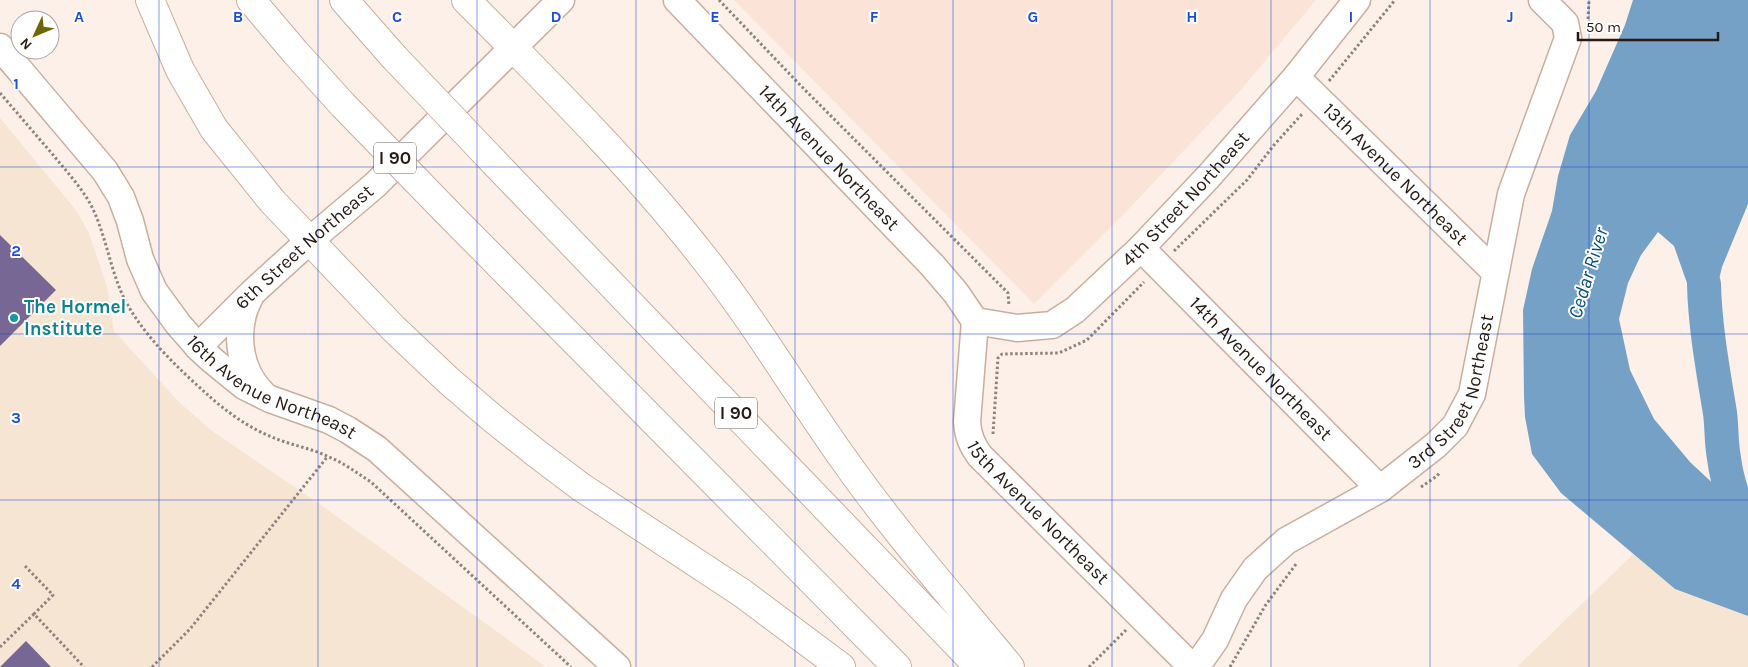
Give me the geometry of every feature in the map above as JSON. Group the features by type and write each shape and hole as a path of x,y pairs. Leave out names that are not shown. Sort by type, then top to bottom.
{"highway":[{"path":"150,0 185,79 214,129 266,194 393,328 491,418 581,487 742,594 841,667"},
{"name":"I 90","path":"251,0 343,104 447,212 897,667"},
{"name":"I 90","path":"344,0 393,56 492,160 979,667"},
{"path":"466,0 638,179 700,252 759,334 846,462 1010,667"}],"street":[{"name":"6th Street Northeast","path":"198,346 309,241 376,185 561,0"},
{"path":"667,0 698,21"},
{"name":"14th Avenue Northeast","path":"678,0 932,265 956,293 975,321"},
{"name":"4th Street Northeast","path":"975,321 1017,328 1052,325 1149,257 1209,176 1296,77 1356,0"},
{"path":"1542,0 1577,24"},
{"name":"3rd Street Northeast","path":"1196,667 1215,640 1234,599 1255,569 1286,542 1380,489 1436,446 1455,426 1472,394 1511,194 1568,38 1577,24"},
{"name":"16th Avenue Northeast","path":"0,47 105,171 121,197 130,221 140,259 154,291 178,324 198,346 244,386 266,397 329,420 377,449 617,667"},
{"name":"13th Avenue Northeast","path":"1296,77 1495,272"},
{"name":"14th Avenue Northeast","path":"1149,257 1380,489"},
{"path":"252,293 244,307 241,319 240,345 249,376 266,397"},
{"name":"15th Avenue Northeast","path":"975,321 966,422 971,444 980,456 1192,667"}],"path":[{"path":"719,0 811,96 1008,293 1009,300"},
{"path":"993,439 998,358 1002,354 1059,353 1087,340 1149,257 1247,180 1274,144 1316,97 1395,0"},
{"path":"1577,24 1589,0"},
{"path":"152,667 190,629 328,456"},
{"path":"1417,490 1437,476 1442,469"},
{"path":"1230,667 1265,606 1290,570 1300,560"},
{"path":"0,648 53,595 25,566"},
{"path":"34,614 84,667"},
{"path":"1089,667 1140,616"}],"shaded area":[{"path":"734,0 1316,0 1240,91 1124,214 1034,304"},
{"path":"0,118 76,210 89,233 107,286 114,331 179,402 212,431 321,505 546,667 0,667"},
{"path":"1633,554 1675,589 1748,616 1748,667 1517,667"}],"water":[{"path":"1633,0 1748,0 1748,204 1722,267 1707,330 1674,246 1658,232 1641,255 1628,283 1619,319 1630,370 1654,419 1690,462 1748,514 1748,616 1675,589 1561,493 1532,454 1525,417 1523,310 1532,269 1552,211 1558,176 1570,135 1596,91 1625,25"}],"building":[{"name":"The Hormel Institute","path":"0,235 56,290 0,346"},
{"path":"26,641 51,667 0,667"}],"waterway":[{"name":"Cedar River","path":"1704,284 1725,468 1733,495 1748,530"}],"place":[{"name":"The Hormel Institute","path":"14,318"}]}
